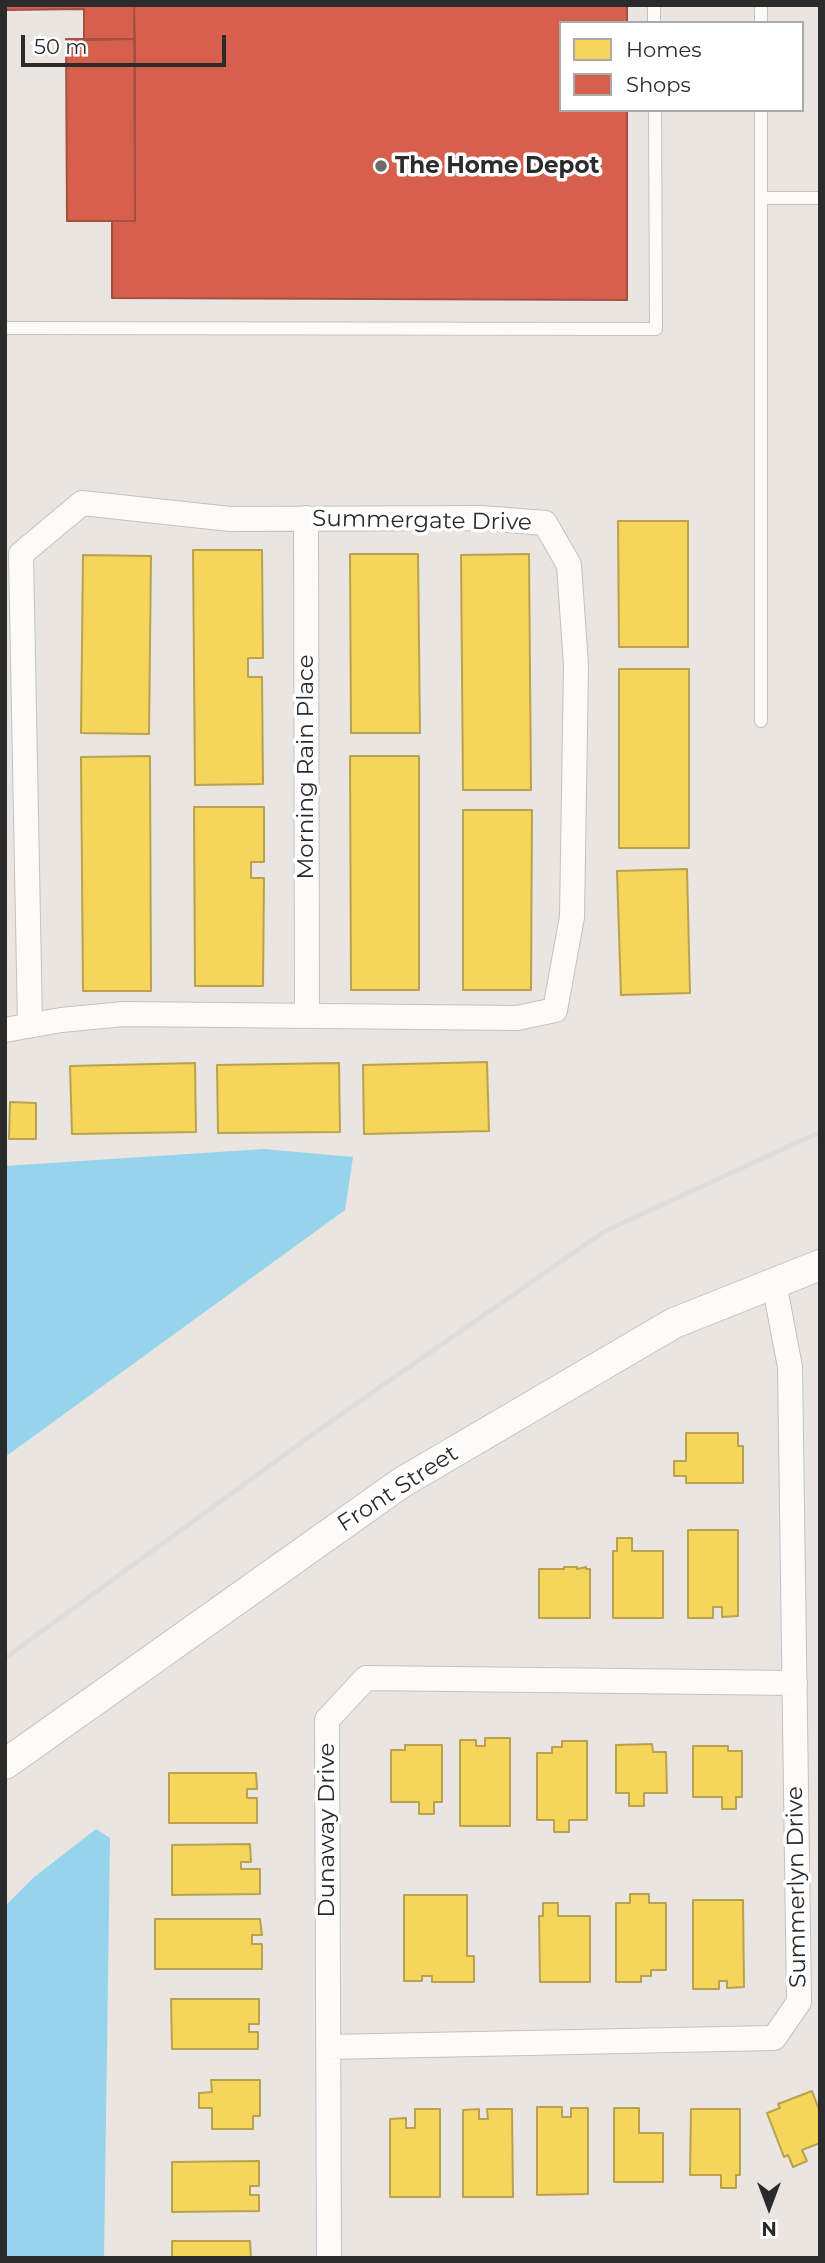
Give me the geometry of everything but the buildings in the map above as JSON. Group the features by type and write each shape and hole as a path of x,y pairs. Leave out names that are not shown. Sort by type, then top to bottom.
{"street":[{"name":"Summergate Drive","path":"5,1030 61,1020 124,1014 517,1018 555,1010 572,917 576,665 569,565 545,523 482,518 230,519 82,503 21,554 30,1025"},
{"name":"Morning Rain Place","path":"306,518 307,1016"},
{"name":"Front Street","path":"5,1764 401,1483 674,1323 820,1265"},
{"name":"Summerlyn Drive","path":"328,2047 774,2038 799,2002 790,1367 774,1283"},
{"name":"Dunaway Drive","path":"329,2258 327,1720 366,1678 794,1683"}],"lane":[{"path":"5,328 656,329 655,112"},
{"path":"761,112 761,721"},
{"path":"761,198 820,198"}],"water":[{"path":"264,1149 353,1157 345,1210 5,1457 5,1166"},
{"path":"96,1829 110,1838 104,2258 5,2258 5,1906 33,1878"}],"railway":[{"path":"5,1658 327,1424 605,1231 820,1132"}],"place":[{"name":"The Home Depot","path":"381,166"}]}
